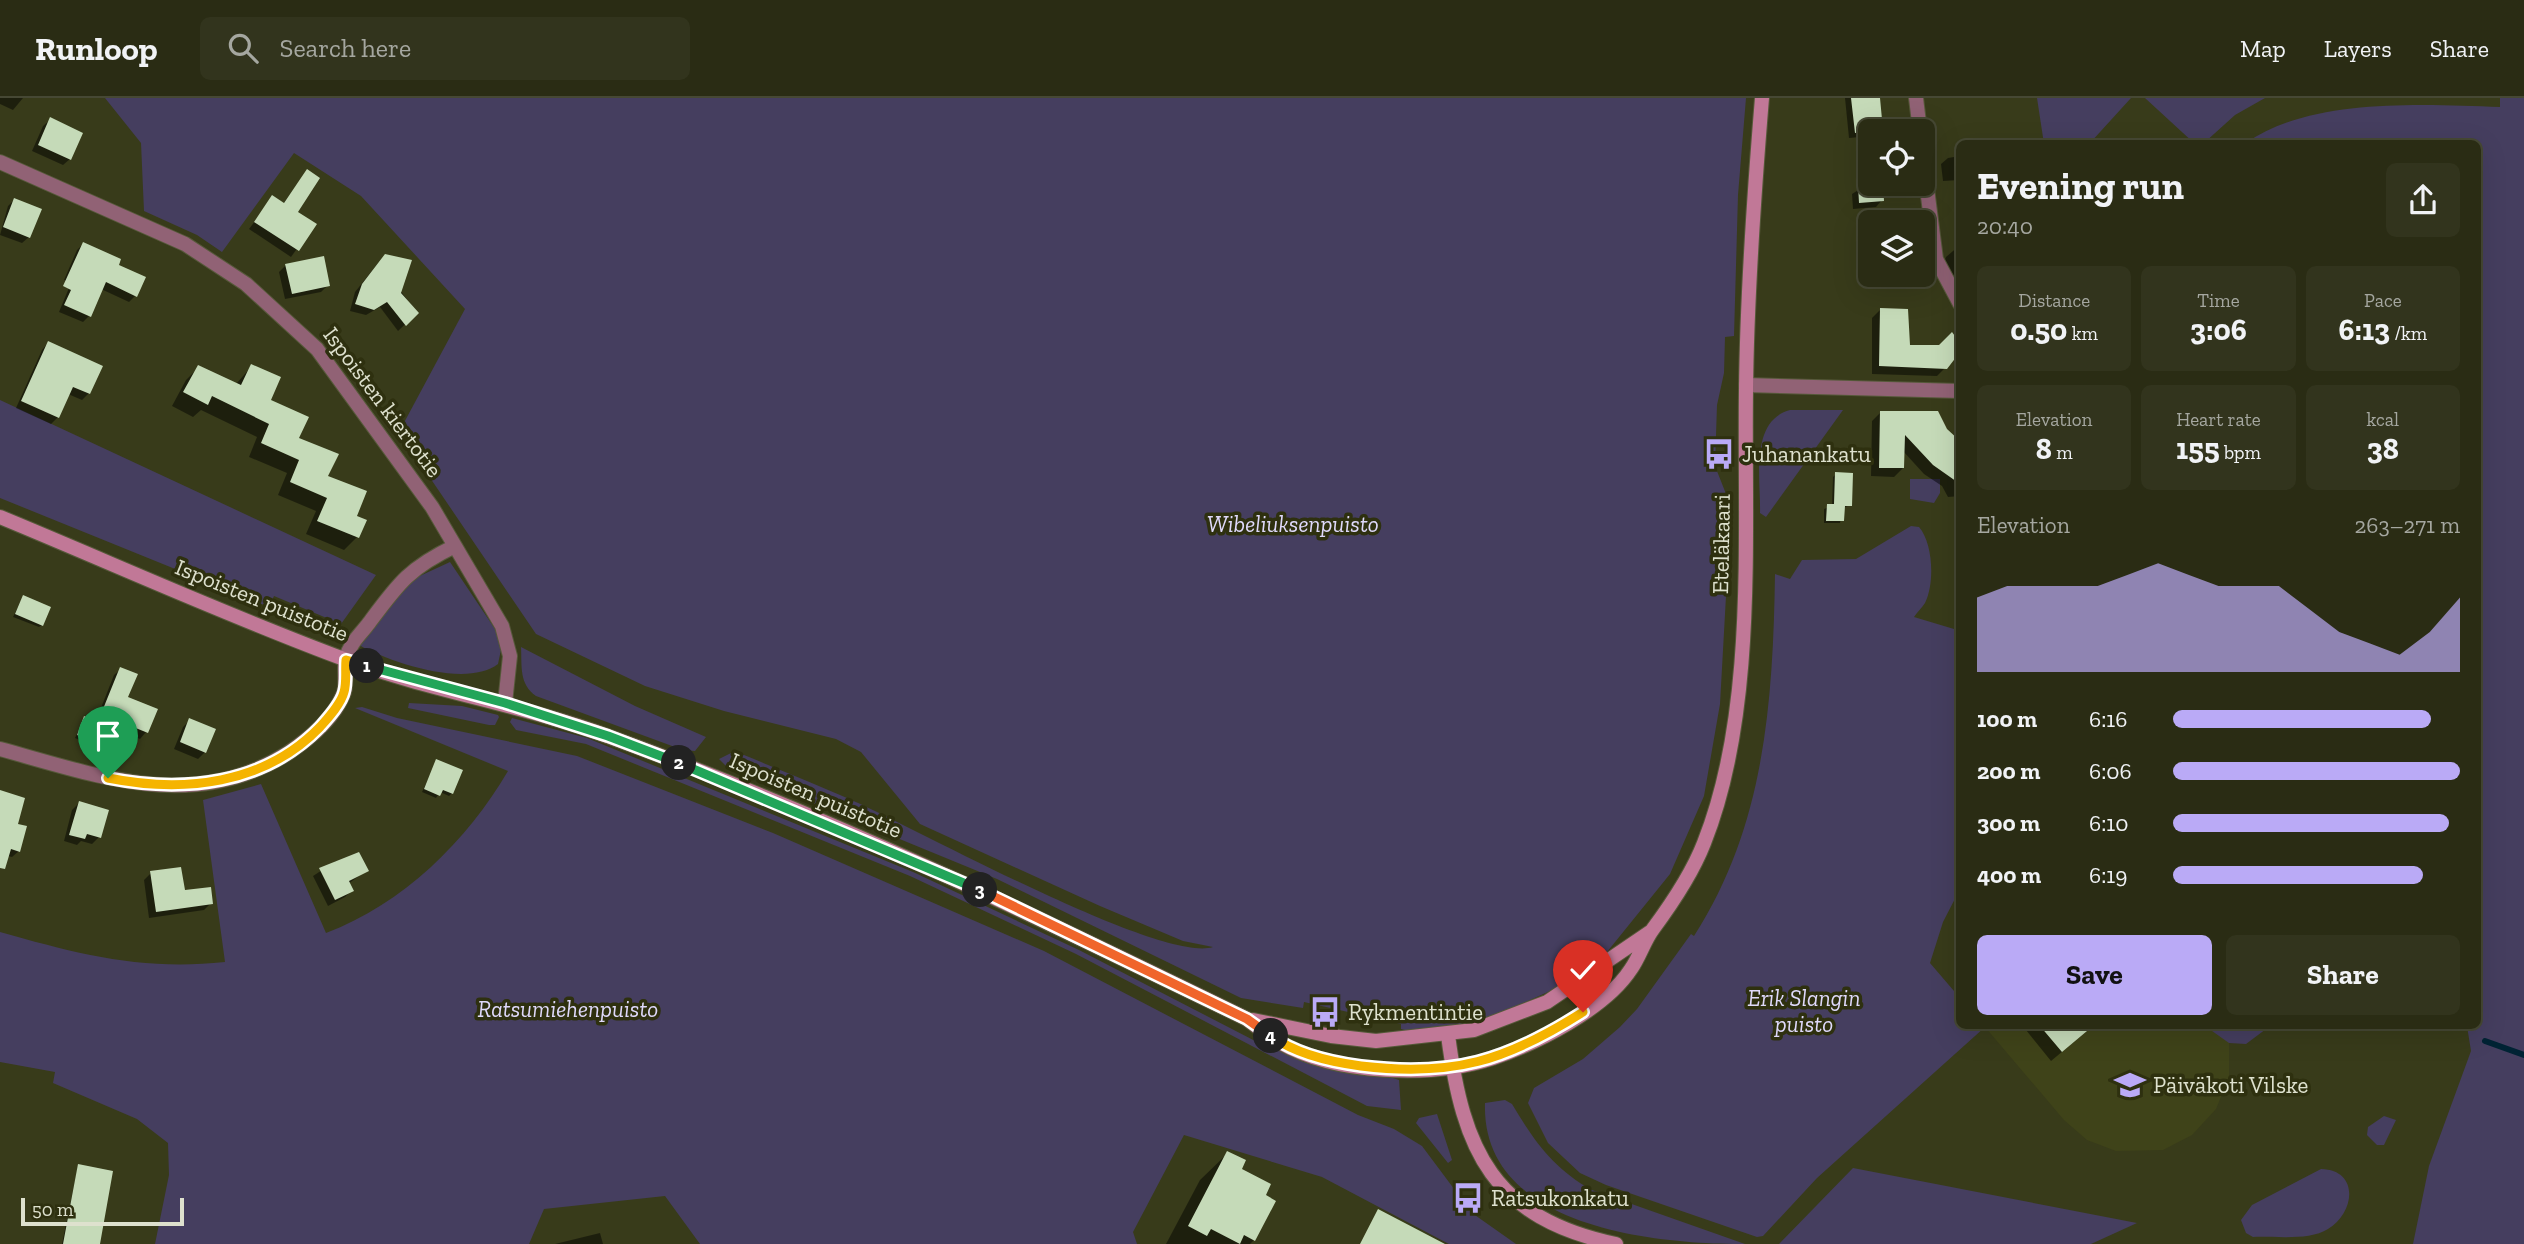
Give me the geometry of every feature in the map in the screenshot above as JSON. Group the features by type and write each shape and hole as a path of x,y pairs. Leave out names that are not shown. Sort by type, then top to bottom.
{"main road":[{"name":"Eteläkaari","path":"1452,1069 1503,1055 1583,1012 1630,971 1652,931 1687,878 1717,806 1733,743 1744,582 1750,246 1762,98"},
{"name":"Ispoisten puistotie","path":"0,517 346,660 505,703 608,736 701,771 958,880 1247,1019 1280,1042 1324,1059 1400,1070 1452,1069"},
{"name":"Eteläkaari","path":"1448,1035 1492,1025 1547,1002 1652,931"},
{"name":"Ispoisten puistotie","path":"1247,1019 1331,1036 1376,1041 1448,1035"},
{"path":"1448,1035 1452,1069 1469,1134 1482,1161 1500,1186 1524,1207 1555,1225 1616,1244"}],"street":[{"path":"1916,98 1919,119"},
{"name":"Ispoisten kiertotie","path":"0,162 185,244 271,304 296,326 334,370 432,506 506,638 510,656 505,703"},
{"path":"1928,196 1936,259 1956,296"},
{"path":"1746,385 1956,391"},
{"path":"0,749 137,784 178,787 231,779 276,760 316,731 344,694 346,660 355,639 401,579 433,557 455,547"}],"shaded area":[{"name":"Päiväkoti Vilske","path":"1987,1029 2224,1029 2229,1043 2229,1077 2216,1109 2192,1135 2163,1150 2116,1151 2087,1140 2064,1120"}],"green space":[{"name":"Wibeliuksenpuisto","path":"105,98 1746,98 1738,195 1734,336 1725,337 1724,373 1717,405 1715,466 1728,499 1730,524 1720,704 1704,796 1670,874 1607,952 1550,991 1488,1019 1461,1026 1409,1031 1401,1029 1401,1024 1304,1002 1303,1008 1241,998 997,879 729,769 719,759 731,753 744,755 847,798 1034,889 1142,935 1185,947 1213,947 1183,941 920,824 861,752 836,739 724,711 645,686 536,634 399,432 465,309 361,196 294,153 222,252 197,235 144,211 141,143"},
{"path":"2037,98 2131,98 2093,140 2043,140"},
{"path":"2145,98 2265,98 2235,115 2207,140 2191,140"},
{"path":"2500,98 2524,98 2524,1244 2413,1244 2429,1166 2471,1051 2467,1029 2481,1029 2481,140 2251,140 2272,128 2333,111 2401,105 2500,107"},
{"path":"0,400 376,575 341,624 274,596 269,607 0,498"},
{"path":"1790,410 1843,410 1766,517 1760,513 1759,469 1763,439 1768,426 1777,416"},
{"path":"1910,479 1940,479 1940,493 1934,503 1910,499"},
{"name":"Erik Slangin puisto","path":"1911,526 1919,527 1930,553 1931,574 1925,603 1914,617 1954,629 1956,635 1956,897 1943,922 1930,963 1956,993 1956,1029 1983,1029 1817,1178 1763,1236 1757,1237 1606,1185 1580,1173 1548,1143 1528,1103 1534,1088 1583,1059 1637,1009 1691,934 1694,936 1718,894 1750,807 1760,761 1771,669 1775,574 1790,579 1802,560 1856,559"},
{"path":"450,562 497,632 502,645 498,664 484,671 468,674 449,673 409,665 359,645 409,581"},
{"path":"521,647 635,706 706,737 695,751 683,750 536,696 524,680"},
{"path":"409,703 462,706 499,717 495,725 489,725 408,708"},
{"name":"Ratsumiehenpuisto","path":"362,707 397,718 577,756 773,833 1044,951 1358,1115 1394,1129 1422,1146 1472,1213 1516,1244 1449,1244 1322,1177 1184,1135 1133,1232 1137,1244 700,1244 665,1196 544,1209 529,1244 155,1244 169,1175 168,1143 137,1119 53,1083 55,1072 0,1062 0,932 111,959 166,964 225,962 203,800 261,784 326,933 381,905 407,887 453,845 492,797 508,771 355,708"},
{"path":"512,718 587,738 913,872 1079,950 1261,1044 1338,1071 1399,1080 1401,1110 1367,1106 1076,954 910,876 586,744 516,730 510,722"},
{"path":"2209,1029 2266,1029 2246,1044 2229,1043"},
{"path":"1505,1100 1512,1104 1546,1153 1567,1173 1592,1190 1745,1244 1666,1240 1622,1232 1580,1220 1542,1203 1511,1178 1491,1145 1485,1103"},
{"path":"1437,1114 1452,1160 1448,1163 1416,1123 1419,1118"},
{"path":"2384,1116 2396,1120 2384,1145 2377,1145 2367,1135 2368,1127"},
{"path":"1853,1168 2137,1223 2091,1244 1779,1244"},
{"path":"2321,1169 2334,1171 2347,1184 2348,1203 2337,1222 2320,1233 2302,1237 2253,1237 2246,1233 2241,1220 2252,1205"}],"building":[{"path":"1851,98 1880,98 1882,119 1858,119 1858,133 1855,133"},
{"path":"50,117 83,133 71,160 38,145"},
{"path":"307,169 320,178 298,212 317,224 299,251 254,222 272,195 284,203"},
{"path":"1859,196 1884,196 1884,201 1859,203"},
{"path":"14,198 42,209 30,238 3,227"},
{"path":"83,242 121,259 119,265 146,277 137,297 106,282 91,317 64,305 71,290 63,286"},
{"path":"385,254 412,260 401,293 419,313 406,326 387,302 374,310 355,304 362,284"},
{"path":"324,256 330,286 292,294 285,264"},
{"path":"1880,308 1908,309 1910,345 1939,345 1952,332 1956,338 1956,357 1947,369 1879,366"},
{"path":"48,341 103,366 90,394 73,387 59,418 21,401"},
{"path":"251,364 281,377 271,400 309,417 299,438 339,454 328,476 367,491 357,516 367,520 359,538 317,521 327,498 290,482 299,460 261,443 269,424 212,396 208,405 183,392 198,365 241,385"},
{"path":"1880,411 1938,411 1947,429 1956,437 1956,481 1933,465 1905,435 1904,468 1879,468"},
{"path":"1835,472 1853,473 1852,506 1845,506 1844,521 1826,521 1827,504 1834,504"},
{"path":"23,595 51,607 43,626 15,614"},
{"path":"120,667 138,674 128,697 158,709 148,733 101,714"},
{"path":"84,716 110,727 102,746 77,735"},
{"path":"189,718 216,729 206,753 180,742"},
{"path":"436,759 463,770 453,794 443,790 440,796 424,789"},
{"path":"0,790 25,798 18,824 27,826 20,852 11,849 5,869 0,868"},
{"path":"79,801 109,810 101,838 87,834 85,839 69,835"},
{"path":"359,852 369,871 349,881 354,891 335,900 319,868"},
{"path":"181,867 185,890 211,887 213,904 156,912 150,871"},
{"path":"2043,1029 2089,1029 2062,1052"},
{"path":"1227,1151 1246,1160 1242,1169 1271,1184 1266,1195 1276,1201 1255,1241 1244,1235 1240,1244 1211,1229 1207,1236 1188,1226"},
{"path":"78,1164 113,1171 100,1244 63,1244"},
{"path":"1378,1209 1445,1244 1360,1244"}],"waterway":[{"path":"2485,1041 2524,1055"}],"place":[{"name":"Juhanankatu","path":"1719,454"},
{"name":"Rykmentintie","path":"1325,1012"},
{"name":"Päiväkoti Vilske","path":"2130,1085"},
{"name":"Ratsukonkatu","path":"1468,1198"}],"route":[{"path":"108,778 156,787 178,787 231,779 276,760 306,740 329,717 344,694 346,660 430,685 505,703 608,736 701,771 1043,919 1247,1019 1280,1042 1324,1059 1400,1070 1452,1069 1503,1055 1540,1038 1583,1012"}]}
